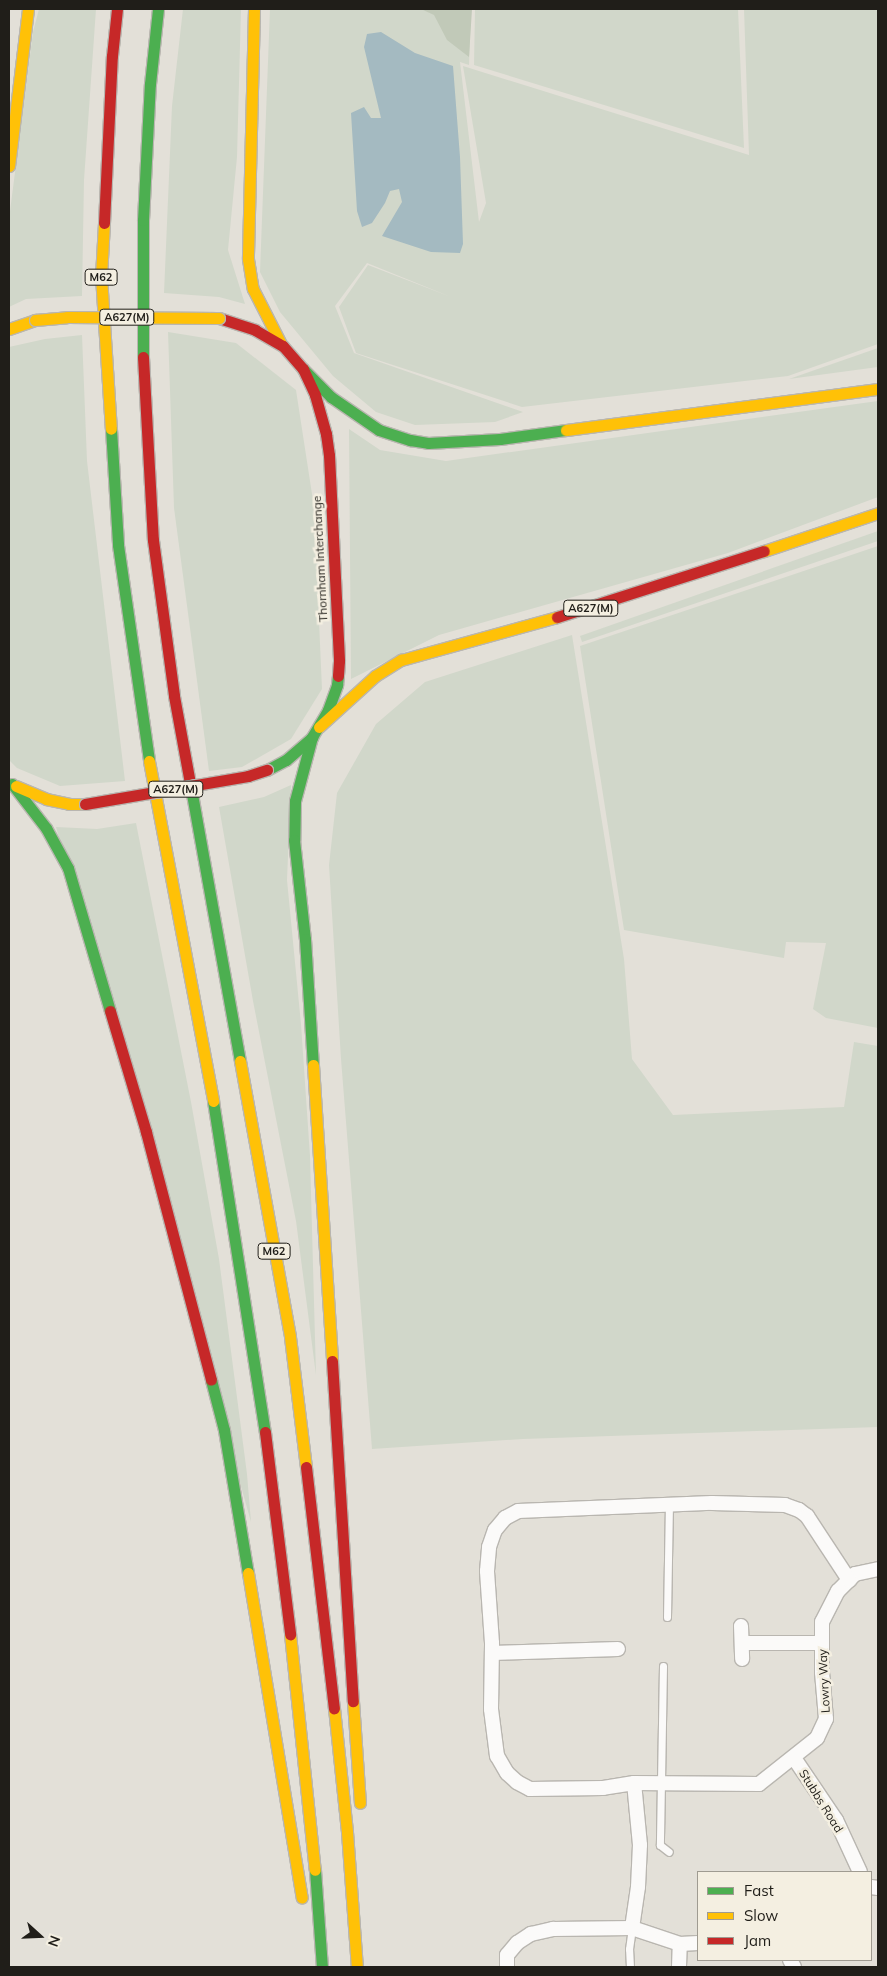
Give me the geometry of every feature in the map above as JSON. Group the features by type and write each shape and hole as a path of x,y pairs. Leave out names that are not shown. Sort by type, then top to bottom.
{"highway":[{"path":"9,166 28,9"},
{"name":"M62","path":"118,9 112,56 101,276 118,545 144,734 217,1122 261,1400 312,1832 322,1967"},
{"name":"M62","path":"158,9 150,84 143,220 143,364 153,540 174,696 290,1337 325,1622 347,1832 357,1967"},
{"path":"254,9 248,259 256,296 270,326 283,346"},
{"name":"Thornham Interchange","path":"9,329 35,320 67,317 219,318 255,330 283,346 303,370 316,395 326,434 339,661 335,691 319,727 312,737 286,760 267,770 229,780 85,804 69,804 46,799 11,782"},
{"name":"A627(M)","path":"303,370 331,397 379,430 410,440 428,443 510,437 878,389"},
{"name":"A627(M)","path":"319,727 375,676 401,660 595,607 878,514"},
{"path":"312,737 296,801 294,840 305,939 361,1817"},
{"path":"11,782 46,828 68,868 146,1132 224,1430 304,1913"},
{"path":"363,1883 365,1967"},
{"path":"308,1932 314,1967"}],"street":[{"name":"Lowry Way","path":"849,1580 817,1529 799,1510 776,1505 712,1503 518,1511 505,1518 495,1530 488,1547 487,1571 492,1653 491,1710 497,1756 507,1773 517,1782 530,1789 558,1790 660,1783 759,1784 817,1738 826,1719 822,1622 838,1591 849,1580 855,1574 878,1569"},
{"path":"741,1626 742,1659"},
{"path":"742,1643 822,1643"},
{"path":"492,1653 618,1649"},
{"name":"Stubbs Road","path":"794,1758 836,1820 860,1871"},
{"path":"632,1928 640,1845 634,1784"},
{"path":"507,1967 507,1955 517,1943 531,1934 554,1929 632,1928 680,1944 697,1943"},
{"path":"679,1967 680,1944"}],"lane":[{"path":"667,1617 669,1505"},
{"path":"662,1666 660,1845 669,1852"},
{"path":"630,1967 629,1949 632,1928"}],"shaded area":[{"path":"39,9 96,9 84,180 82,296 26,299 9,307 9,219 33,32"},
{"path":"183,9 241,9 237,157 228,250 245,304 219,297 164,293 172,106"},
{"path":"270,9 471,9 469,65 460,62 479,222 486,203 463,66 749,155 744,9 878,9 878,344 788,376 522,407 356,353 339,307 368,265 451,297 367,263 335,306 354,353 523,412 495,422 415,425 376,412 333,376 280,312 260,272"},
{"path":"475,9 738,9 744,148 474,65"},
{"path":"168,332 236,343 296,390 314,507 322,689 291,739 242,767 209,771 174,508"},
{"path":"82,335 87,461 125,781 60,786 17,768 9,760 9,347 45,339"},
{"path":"878,348 878,367 789,379"},
{"path":"878,401 878,497 728,553 439,635 351,679 349,429 380,450 446,461"},
{"path":"878,531 878,541 582,642 580,636"},
{"path":"878,546 878,1028 826,1018 813,1009 826,943 786,942 784,958 624,930 580,646"},
{"path":"572,635 624,959 632,1059 673,1115 844,1107 854,1042 878,1046 878,1427 523,1439 372,1449 341,1059 329,865 337,793 376,724 425,682"},
{"path":"291,785 287,880 301,1024 310,1156 316,1375 296,1221 253,1001 219,807 264,797"},
{"path":"136,823 191,1102 219,1259 247,1474 251,1522 56,827 97,829"}],"green space":[{"path":"421,9 472,9 469,57 447,40 434,15"}],"water":[{"path":"381,32 415,53 453,66 460,157 463,244 460,253 431,252 382,236 402,202 399,189 390,191 385,203 372,223 362,227 357,211 351,113 364,107 371,118 381,118 364,47 367,34"}],"traffic: fast":[{"path":"143,357 143,220 150,84 158,9"},
{"path":"303,369 331,397 379,430 410,440 428,443 500,439 566,430"},
{"path":"111,429 118,545 149,761"},
{"path":"267,770 286,760 312,737 328,710 337,685 338,676"},
{"path":"312,737 295,801 294,840 305,939 313,1065"},
{"path":"190,783 240,1061"},
{"path":"12,784 46,828 68,868 110,1011"},
{"path":"213,1101 265,1432"},
{"path":"211,1380 224,1430 248,1573"},
{"path":"315,1870 322,1967"}],"traffic: slow":[{"path":"9,166 28,9"},
{"path":"254,9 248,259 253,289 281,344"},
{"path":"104,223 101,276 111,429"},
{"path":"35,320 67,317 219,318"},
{"path":"9,329 35,320"},
{"path":"566,430 878,389"},
{"path":"764,551 878,513"},
{"path":"319,727 375,676 401,660 557,617"},
{"path":"149,761 213,1101"},
{"path":"16,786 46,799 69,804 85,804"},
{"path":"240,1061 290,1337 306,1467"},
{"path":"313,1065 332,1361"},
{"path":"248,1573 302,1898"},
{"path":"290,1634 315,1870"},
{"path":"353,1701 360,1803"},
{"path":"334,1708 347,1832 357,1967"}],"traffic: jam":[{"path":"104,223 112,56 117,9"},
{"path":"219,318 255,330 283,346 303,369 315,395 326,434 329,455 339,661 338,676"},
{"path":"143,357 153,540 174,696 190,783"},
{"path":"557,617 764,551"},
{"path":"85,804 248,776 267,770"},
{"path":"110,1011 146,1132 211,1380"},
{"path":"332,1361 353,1701"},
{"path":"265,1432 290,1634"},
{"path":"306,1467 334,1708"}]}
